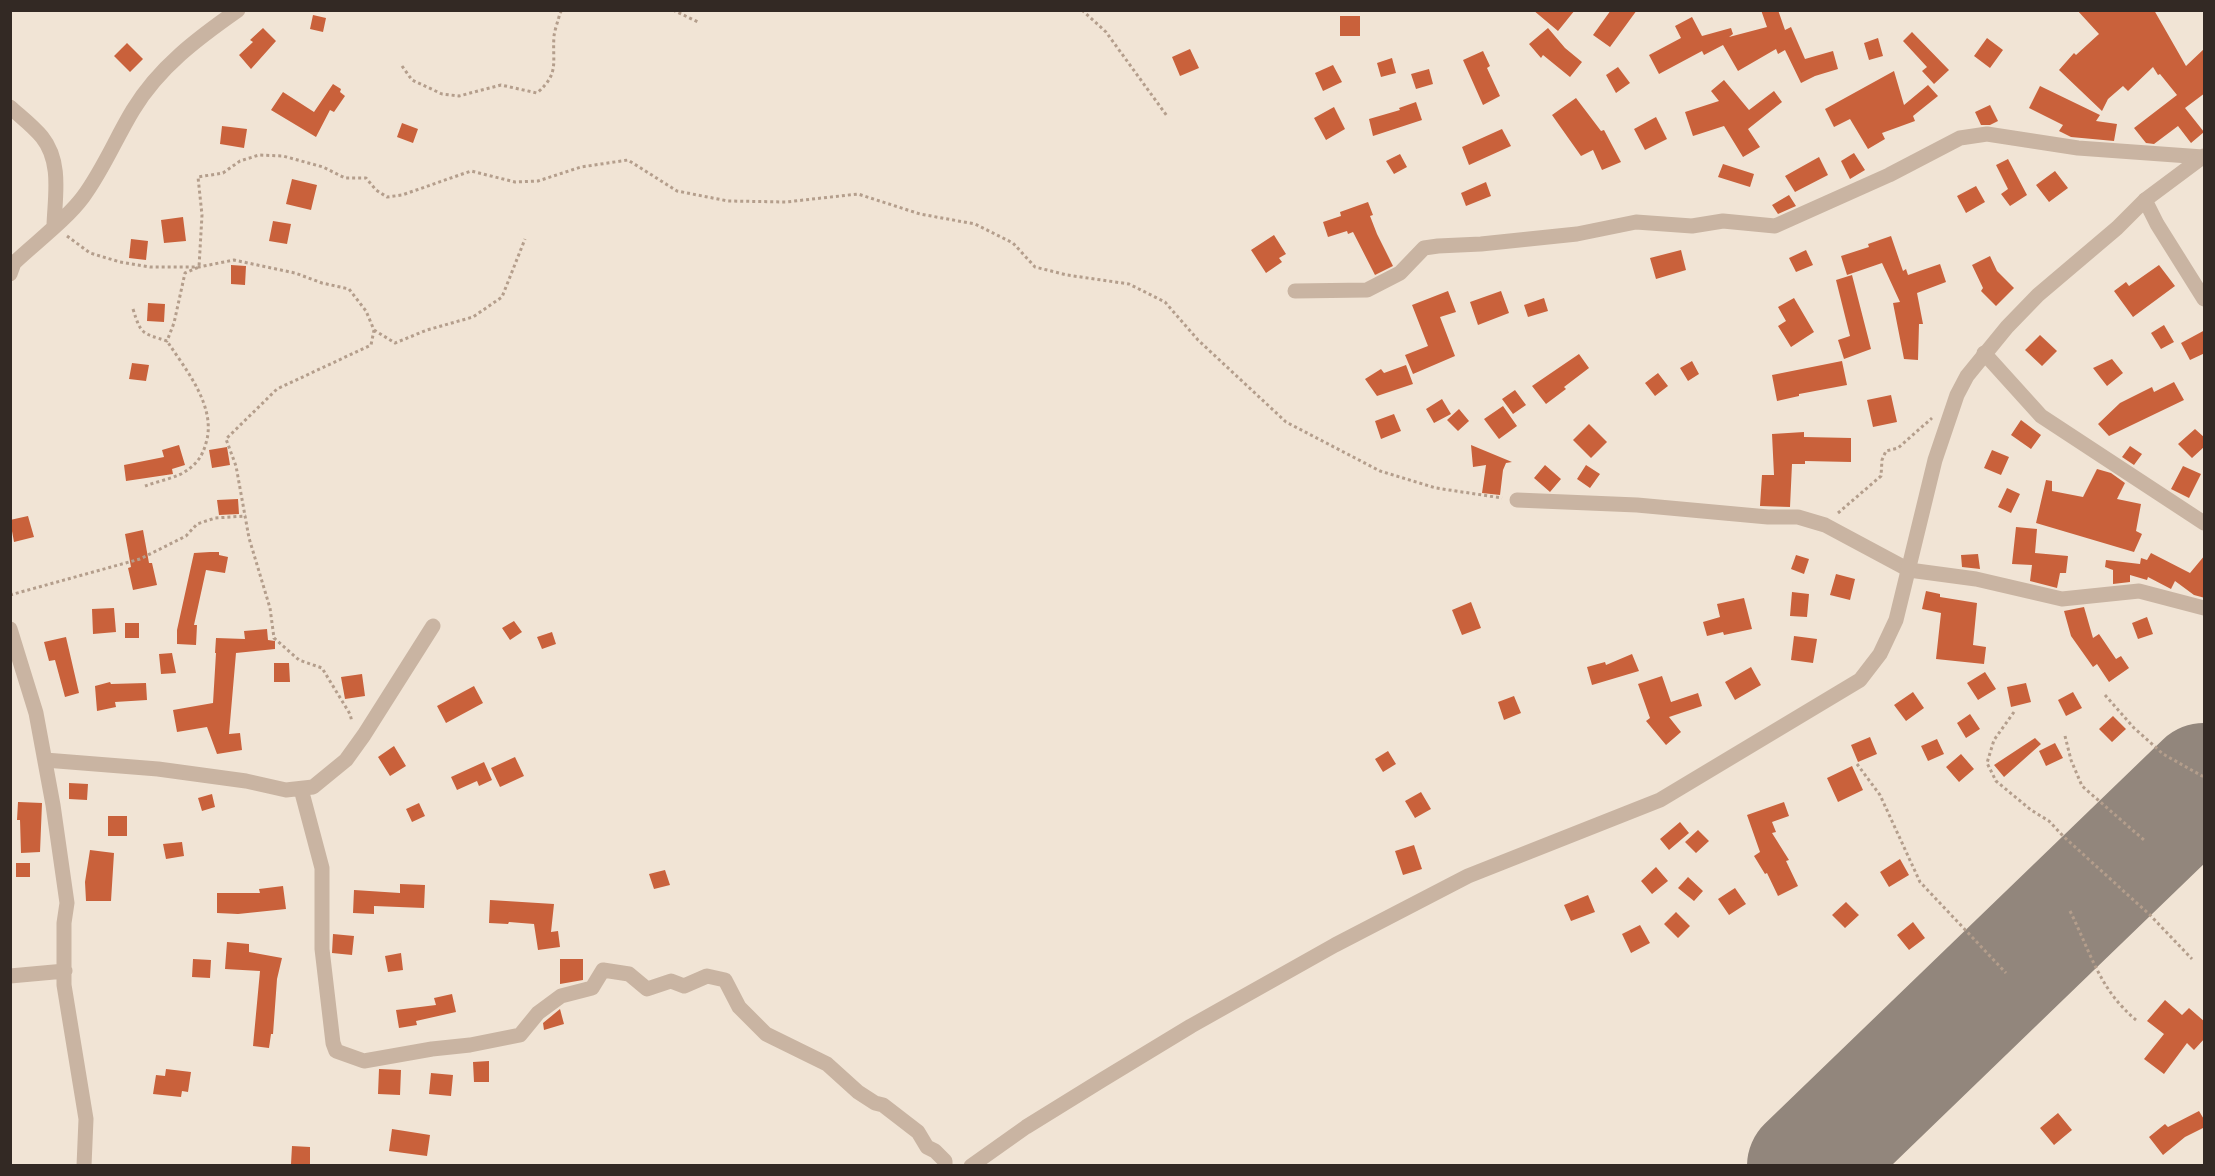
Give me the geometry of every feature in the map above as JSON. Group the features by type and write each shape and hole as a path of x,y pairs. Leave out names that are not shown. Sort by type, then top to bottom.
{"street":[{"path":"10,274 14,263 80,200 91,186 134,108 157,77 172,60 238,10"},
{"path":"10,107 40,135 56,166 54,225"},
{"path":"1295,291 1366,290 1400,273 1424,248 1438,246 1577,234 1636,222 1686,226 1723,220 1775,226 1889,175 1960,138 1978,135 2023,138 2078,148 2204,157"},
{"path":"971,1166 1026,1127 1120,1068 1335,945 1468,876 1660,800 1860,680 1881,654 1896,620 1935,460 1957,395 1967,376 1984,353 2038,296 2117,228 2145,200 2204,157"},
{"path":"2145,200 2157,224 2205,299"},
{"path":"1984,353 2042,416 2205,523"},
{"path":"1516,500 1637,506 1768,518 1798,517 1825,525 1909,570 1976,579 2062,599 2139,591 2205,608"},
{"path":"45,760 146,768 246,781 286,790 312,787 346,760 433,626"},
{"path":"10,629 27,691 36,713 67,903 63,922 64,985 86,1119 84,1166"},
{"path":"10,687 27,691"},
{"path":"301,789 322,868 322,949 333,1043 336,1051 364,1061 520,1035 538,1013 561,996 592,987 603,969 629,974 647,989 671,981 684,986 707,976 725,980 739,1007 766,1034 827,1064 858,1092 875,1103 883,1105 918,1132 927,1147 945,1161 945,1166"},
{"path":"10,976 65,971"}],"path":[{"path":"402,66 412,80 442,94 459,96 501,85 537,93 549,82 555,63 554,35 562,10"},
{"path":"673,10 700,23"},
{"path":"1082,10 1106,32 1167,116"},
{"path":"199,267 202,215 198,177 223,172 240,161 259,155 283,156 323,167 345,178 366,178 376,190 387,197 402,195 471,171 515,182 538,181 581,167 628,160 677,191 728,201 786,202 858,194 920,214 975,224 1013,243 1035,267 1129,284 1165,302 1198,340 1286,422 1380,471 1436,488 1516,500"},
{"path":"54,225 90,253 120,262 150,267 199,267 234,260 295,273 322,283 349,289 366,311 374,330 371,345 277,389 226,439 236,465 249,538 270,608 274,638 299,660 322,668 350,714 355,729"},
{"path":"374,330 395,343 427,330 473,317 502,297 525,239"},
{"path":"167,341 174,323 185,273 199,267"},
{"path":"133,309 139,328 147,335 167,341 198,391 208,414 210,431 202,458 180,474 145,486"},
{"path":"1825,525 1881,476 1882,460 1886,451 1898,448 1932,418"},
{"path":"10,595 140,559 186,536 197,524 215,518 246,516"},
{"path":"2105,695 2134,728 2163,754 2205,777"},
{"path":"2014,712 1994,740 1987,763 1996,781 2031,810 2049,821 2062,836 2150,915 2192,959"},
{"path":"2065,736 2071,760 2082,786 2144,840"},
{"path":"1857,764 1880,795 1920,882 2006,973"},
{"path":"2070,911 2090,952 2093,965 2106,988 2136,1020"}],"building":[{"path":"1533,10 1575,10 1558,31"},
{"path":"1611,10 1637,10 1610,47 1593,35"},
{"path":"1761,10 1778,10 1785,30 1791,27 1805,59 1833,51 1838,69 1801,83 1785,50 1778,54 1776,49 1738,71 1723,45 1704,55 1702,51 1659,74 1649,55 1681,38 1675,26 1692,17 1702,36 1731,28 1733,34 1729,37 1767,27"},
{"path":"2077,10 2154,10 2186,66 2205,48 2205,93 2185,108 2204,132 2191,143 2178,126 2154,144 2146,143 2134,128 2177,95 2153,67 2128,91 2123,86 2108,99 2102,111 2059,70 2074,53 2076,55 2099,34"},
{"path":"313,15 326,18 323,32 310,29"},
{"path":"1340,16 1360,16 1360,36 1340,36"},
{"path":"263,28 276,41 251,69 239,55 253,42 250,40"},
{"path":"1548,28 1565,48 1582,62 1570,77 1543,55 1541,58 1529,44"},
{"path":"1912,32 1949,70 1934,84 1922,71 1927,67 1903,41"},
{"path":"1878,38 1883,56 1869,60 1864,43"},
{"path":"1987,38 2003,50 1990,68 1974,56"},
{"path":"127,43 143,59 130,72 114,56"},
{"path":"1190,49 1199,68 1180,76 1172,57"},
{"path":"1483,51 1490,66 1487,68 1500,96 1483,105 1463,60"},
{"path":"1392,58 1396,73 1381,77 1377,63"},
{"path":"1333,65 1342,82 1323,91 1315,73"},
{"path":"1618,67 1630,83 1616,93 1606,75"},
{"path":"1429,69 1433,84 1416,89 1411,74"},
{"path":"1894,71 1904,105 1928,85 1938,96 1913,116 1915,121 1882,133 1885,139 1868,149 1850,119 1834,127 1825,109"},
{"path":"1724,80 1749,110 1774,91 1782,102 1748,129 1760,147 1743,157 1724,126 1693,136 1685,112 1719,101 1711,91"},
{"path":"333,84 341,89 340,92 345,96 334,112 330,110 316,137 271,110 283,92 314,112"},
{"path":"2040,86 2100,115 2096,121 2117,124 2114,141 2071,137 2059,131 2063,125 2029,108"},
{"path":"1576,98 1601,131 1604,130 1621,162 1602,170 1593,150 1581,156 1552,115"},
{"path":"1416,102 1422,120 1373,136 1369,119 1400,110 1399,108"},
{"path":"1990,105 1998,121 1990,125 1981,125 1975,112"},
{"path":"1334,107 1345,129 1326,140 1314,118"},
{"path":"1656,117 1667,139 1645,150 1634,129"},
{"path":"402,123 418,129 413,143 397,137"},
{"path":"222,126 247,129 244,148 220,144"},
{"path":"1502,129 1511,146 1469,165 1462,147"},
{"path":"1854,153 1865,170 1850,179 1841,161"},
{"path":"1400,154 1407,167 1394,174 1386,161"},
{"path":"1819,157 1828,175 1795,192 1785,176"},
{"path":"2008,159 2027,195 2010,206 2001,194 2008,189 1996,165"},
{"path":"1723,164 1754,174 1750,187 1718,177"},
{"path":"2055,171 2068,188 2049,202 2036,185"},
{"path":"292,179 317,185 311,210 286,204"},
{"path":"1486,182 1491,196 1466,206 1461,193"},
{"path":"1976,186 1985,202 1966,213 1957,196"},
{"path":"1789,195 1796,206 1778,214 1772,205"},
{"path":"1368,202 1373,215 1370,216 1377,234 1393,266 1375,275 1353,232 1348,234 1347,231 1328,237 1323,222 1341,216 1340,212"},
{"path":"183,217 186,241 164,243 161,220"},
{"path":"273,221 291,224 287,244 269,241"},
{"path":"1274,235 1286,254 1279,258 1282,262 1266,273 1251,250"},
{"path":"1891,236 1903,271 1906,269 1908,275 1940,264 1946,282 1917,293 1923,324 1919,324 1918,360 1904,359 1893,303 1900,302 1882,263 1847,275 1841,256 1869,247 1868,244"},
{"path":"131,239 148,241 146,260 129,258"},
{"path":"1681,250 1686,270 1656,279 1650,258"},
{"path":"1806,250 1813,265 1796,272 1789,258"},
{"path":"1990,256 1997,271 2014,288 1996,306 1981,291 1983,288 1972,265"},
{"path":"231,265 246,266 245,285 231,284"},
{"path":"2159,265 2175,286 2133,317 2114,291 2126,282 2129,286"},
{"path":"1852,275 1871,349 1844,359 1838,340 1850,336 1836,280"},
{"path":"1448,291 1456,312 1440,317 1455,356 1413,374 1405,355 1428,346 1412,305"},
{"path":"1501,291 1509,313 1478,325 1470,302"},
{"path":"1544,298 1548,311 1528,317 1524,305"},
{"path":"1794,298 1814,332 1791,347 1778,326 1786,321 1778,307"},
{"path":"148,303 165,304 164,322 147,321"},
{"path":"2164,325 2174,342 2161,349 2151,333"},
{"path":"2205,330 2205,353 2190,360 2181,343"},
{"path":"2040,335 2057,351 2042,366 2025,350"},
{"path":"1579,354 1589,368 1546,404 1532,386"},
{"path":"2112,359 2123,373 2107,386 2093,368"},
{"path":"1692,361 1699,374 1688,381 1680,368"},
{"path":"1842,361 1847,385 1799,394 1799,396 1777,401 1772,375"},
{"path":"132,363 149,365 146,381 129,379"},
{"path":"1406,365 1413,384 1377,396 1365,379 1381,369 1384,373"},
{"path":"1658,373 1668,386 1655,396 1645,383"},
{"path":"2174,382 2184,400 2109,436 2098,424 2120,403 2152,387 2154,392"},
{"path":"1515,390 1526,405 1513,414 1502,399"},
{"path":"1891,395 1897,422 1873,427 1867,400"},
{"path":"1442,399 1451,414 1434,423 1426,409"},
{"path":"1503,406 1517,426 1499,439 1484,419"},
{"path":"1459,409 1469,421 1458,431 1447,420"},
{"path":"1394,414 1401,431 1381,439 1375,421"},
{"path":"2021,420 2041,435 2031,449 2011,435"},
{"path":"1589,424 1607,442 1591,458 1573,440"},
{"path":"2195,429 2205,438 2205,446 2192,458 2178,444"},
{"path":"1804,432 1804,437 1851,438 1851,462 1805,461 1805,464 1792,464 1790,507 1760,506 1762,475 1774,475 1772,434"},
{"path":"179,445 185,465 172,469 173,474 126,481 124,465 164,457 162,450"},
{"path":"1471,445 1512,462 1506,463 1503,470 1500,495 1482,493 1486,465 1473,467"},
{"path":"2130,446 2142,454 2134,465 2122,457"},
{"path":"227,447 230,465 212,468 209,450"},
{"path":"1992,450 2009,457 2001,475 1984,468"},
{"path":"1545,465 1561,479 1550,492 1534,478"},
{"path":"1586,465 1600,474 1590,488 1577,479"},
{"path":"2183,466 2201,474 2189,498 2171,489"},
{"path":"2097,469 2111,473 2125,483 2117,499 2141,504 2136,531 2142,534 2134,552 2036,523 2046,480 2052,481 2052,491 2083,497"},
{"path":"2007,488 2020,494 2011,513 1998,507"},
{"path":"238,499 239,514 219,515 217,500"},
{"path":"28,516 34,537 14,542 10,520"},
{"path":"2016,527 2037,529 2035,553 2068,556 2066,573 2060,573 2057,588 2030,581 2032,565 2012,564"},
{"path":"143,530 149,563 152,563 157,585 133,590 128,568 131,567 125,534"},
{"path":"219,552 219,555 228,557 225,573 206,570 194,625 197,625 196,645 177,644 177,630 194,553"},
{"path":"2151,553 2190,573 2205,555 2205,598 2194,595 2175,581 2171,589 2148,577 2147,580 2130,575 2130,582 2113,584 2113,570 2105,567 2106,560 2140,564 2141,558 2147,560"},
{"path":"1978,554 1980,569 1962,567 1961,555"},
{"path":"1796,555 1809,559 1804,574 1791,569"},
{"path":"1836,574 1855,579 1850,600 1830,595"},
{"path":"1926,591 1940,594 1940,597 1977,603 1973,645 1986,647 1984,664 1936,659 1941,613 1922,609"},
{"path":"1792,592 1809,594 1807,617 1790,616"},
{"path":"1744,598 1752,629 1707,636 1703,622 1720,617 1717,604"},
{"path":"1471,602 1481,628 1462,635 1452,610"},
{"path":"2084,607 2093,638 2099,634 2116,659 2121,656 2129,668 2109,682 2097,664 2093,667 2071,636 2064,611"},
{"path":"114,608 116,632 93,634 92,609"},
{"path":"2147,617 2153,634 2138,639 2132,623"},
{"path":"514,621 522,632 510,640 502,628"},
{"path":"125,623 139,623 139,638 125,638"},
{"path":"267,629 268,640 275,641 275,649 236,653 229,734 240,733 242,750 217,754 207,727 177,732 173,710 213,703 216,638 245,639 244,631"},
{"path":"552,632 556,644 542,649 537,637"},
{"path":"1794,636 1817,639 1813,663 1791,660"},
{"path":"66,637 79,693 65,697 55,660 49,661 44,642"},
{"path":"172,653 176,673 161,674 159,654"},
{"path":"1632,654 1639,671 1592,685 1587,667 1605,662 1606,665"},
{"path":"274,663 289,663 290,682 274,682"},
{"path":"1751,667 1761,685 1735,700 1725,682"},
{"path":"1985,672 1996,689 1978,700 1967,683"},
{"path":"362,674 365,696 345,699 341,677"},
{"path":"1662,676 1671,702 1698,693 1702,706 1669,717 1681,732 1666,745 1646,721 1650,718 1638,684"},
{"path":"110,682 111,684 146,683 147,700 115,702 116,707 97,711 95,686"},
{"path":"2026,683 2031,702 2011,707 2007,687"},
{"path":"474,686 483,703 446,723 437,706"},
{"path":"1913,692 1924,708 1906,721 1894,705"},
{"path":"2073,692 2082,708 2066,716 2058,700"},
{"path":"1514,696 1521,713 1504,720 1498,702"},
{"path":"1970,714 1980,729 1966,738 1957,723"},
{"path":"2113,716 2126,729 2112,742 2099,729"},
{"path":"1870,737 1877,754 1858,762 1851,745"},
{"path":"2035,738 2041,744 2004,777 1994,765"},
{"path":"1937,739 1944,754 1928,761 1921,746"},
{"path":"2055,743 2063,758 2046,766 2039,751"},
{"path":"394,746 406,766 390,776 378,757"},
{"path":"1388,751 1396,764 1383,772 1375,759"},
{"path":"1961,754 1974,769 1959,782 1946,767"},
{"path":"515,757 524,776 500,787 491,768"},
{"path":"484,762 492,780 479,786 477,781 457,790 451,777"},
{"path":"1852,766 1863,790 1838,802 1827,778"},
{"path":"69,783 88,784 87,800 69,799"},
{"path":"1421,792 1431,809 1415,818 1405,801"},
{"path":"212,794 215,807 202,811 198,798"},
{"path":"18,802 42,803 40,852 21,853 20,820 17,820"},
{"path":"1784,802 1789,816 1772,822 1776,832 1772,833 1789,860 1786,861 1798,886 1778,896 1767,873 1765,874 1754,856 1760,852 1747,815"},
{"path":"419,803 425,816 412,822 406,809"},
{"path":"108,816 127,816 127,836 108,836"},
{"path":"1680,822 1689,833 1669,850 1660,839"},
{"path":"1698,830 1709,841 1696,853 1685,842"},
{"path":"182,842 184,856 166,859 163,844"},
{"path":"1414,845 1422,869 1403,875 1395,851"},
{"path":"90,850 114,853 111,901 86,901 85,882"},
{"path":"1900,859 1909,875 1889,887 1880,872"},
{"path":"16,863 30,863 30,877 16,877"},
{"path":"1656,867 1668,881 1652,894 1641,881"},
{"path":"665,870 670,885 654,889 649,874"},
{"path":"1688,877 1703,891 1694,901 1678,888"},
{"path":"400,884 425,885 424,908 374,906 374,914 353,913 354,890 400,893"},
{"path":"283,886 286,909 238,914 217,913 217,893 260,893 259,889"},
{"path":"1735,888 1746,904 1729,915 1718,899"},
{"path":"1588,895 1595,912 1571,921 1564,905"},
{"path":"490,900 554,904 551,932 558,931 560,947 538,950 534,924 489,923"},
{"path":"1846,902 1859,915 1845,928 1832,915"},
{"path":"1676,912 1690,926 1678,938 1664,924"},
{"path":"1913,922 1925,938 1909,950 1897,935"},
{"path":"1640,925 1650,943 1631,953 1622,934"},
{"path":"333,934 354,936 352,955 332,953"},
{"path":"227,942 249,944 249,952 282,958 277,979 273,1034 271,1034 269,1048 253,1046 260,971 225,969"},
{"path":"401,953 403,970 388,972 385,956"},
{"path":"193,959 211,960 210,978 192,977"},
{"path":"560,959 583,959 583,980 560,984"},
{"path":"452,994 456,1012 416,1021 417,1025 399,1028 396,1010 436,1005 434,998"},
{"path":"2165,1000 2182,1015 2189,1008 2205,1022 2205,1038 2194,1050 2187,1043 2164,1074 2144,1059 2164,1034 2147,1021"},
{"path":"560,1009 564,1024 544,1030 543,1023"},
{"path":"489,1061 489,1082 474,1082 473,1062"},
{"path":"166,1069 191,1072 188,1092 182,1091 181,1097 153,1094 156,1075 165,1076"},
{"path":"379,1069 401,1070 400,1095 378,1094"},
{"path":"431,1073 453,1075 451,1096 429,1094"},
{"path":"2199,1111 2205,1121 2205,1127 2185,1137 2163,1155 2149,1137 2165,1124 2168,1127"},
{"path":"2058,1113 2072,1130 2054,1145 2040,1128"},
{"path":"392,1129 430,1135 427,1156 389,1151"},
{"path":"292,1146 310,1147 310,1165 291,1164"}],"runway":[{"path":"1806,1166 2204,782"}]}
